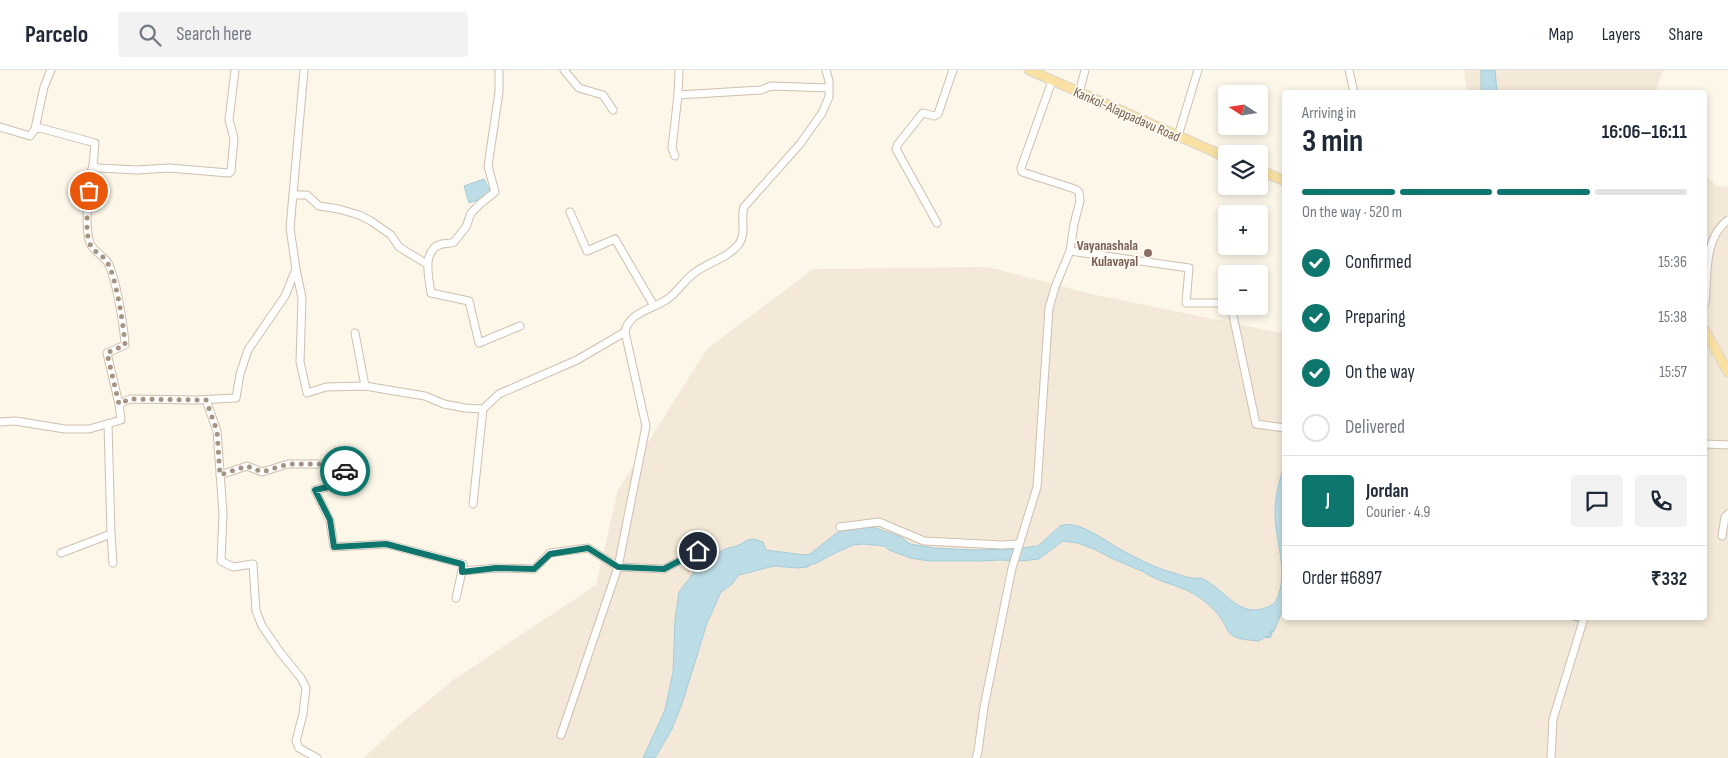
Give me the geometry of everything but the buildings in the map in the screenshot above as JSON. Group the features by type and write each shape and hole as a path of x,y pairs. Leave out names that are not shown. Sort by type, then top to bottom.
{"main road":[{"name":"Kankol-Alappadavu Road","path":"1028,70 1218,154"},
{"path":"1268,174 1282,180"},
{"path":"1707,335 1728,372"}],"street":[{"path":"0,127 30,136 35,129 44,87 51,70"},
{"path":"94,166 106,169 169,168 230,173 234,138 229,120 235,70"},
{"path":"304,70 290,228 302,298 300,362 307,393 326,387 365,386 425,396 444,404 483,409"},
{"path":"499,70 499,92 488,166 495,192 476,208 466,227 454,242 442,244 433,250 427,264 431,293 469,301 479,343 520,326"},
{"path":"564,70 580,88 603,95 613,110"},
{"path":"676,156 672,148 679,70"},
{"path":"562,735 618,567 646,426 625,332 626,327 636,316 669,298 697,270 734,250 744,235 742,213 744,207 800,144 822,114 829,97 826,70"},
{"path":"937,223 896,149 920,114 924,113 934,116 938,114 952,70"},
{"path":"1079,93 1085,70"},
{"path":"1178,136 1198,70"},
{"path":"1349,70 1354,90"},
{"path":"976,758 988,687 1016,554 1037,487 1049,308 1055,286 1070,251 1080,201 1079,192 1075,189 1022,172 1021,168 1052,81"},
{"path":"678,95 761,90 771,86 829,88"},
{"path":"0,422 15,421 65,429 89,429 121,420 107,353 125,345 119,306 108,264 103,256 91,246 88,235 90,174 94,166 95,144 40,128 35,129"},
{"path":"294,196 307,195 319,206 359,215 391,235 398,247 427,264"},
{"path":"570,212 588,251 615,239 654,306"},
{"path":"1707,282 1710,250 1714,236 1728,220"},
{"path":"1070,251 1189,268 1186,303 1218,303"},
{"path":"119,404 130,399 206,400 236,398 240,374 248,350 285,296 296,269"},
{"path":"1233,315 1256,424 1282,428"},
{"path":"473,504 483,409 499,394 551,373 625,332"},
{"path":"355,333 365,386"},
{"path":"206,400 217,431 223,513 221,561 233,566 253,564 256,611 262,626 301,678 306,688 303,714 296,741 299,748 317,758"},
{"path":"108,424 113,563"},
{"path":"1707,444 1728,445"},
{"path":"220,475 247,466 262,472 288,464 333,464 358,480 315,490 330,520 334,547 386,544 462,564 456,598"},
{"path":"1722,536 1725,517 1728,514"},
{"path":"840,527 879,522 924,541 1002,545 1019,544"},
{"path":"61,553 111,534"},
{"path":"462,572 496,568 534,569 550,554 588,548 618,567 664,569 698,551"},
{"path":"1551,758 1553,719 1583,620"}],"shaded area":[{"path":"1464,70 1663,70 1657,90 1467,90"},
{"path":"1707,176 1717,186 1728,187 1728,758 364,758 394,729 453,680 596,585 618,490 707,349 813,269 988,267 1091,294 1282,333 1282,620 1707,620"}],"water":[{"path":"1481,70 1495,70 1497,90 1481,90"},
{"path":"484,179 492,195 469,203 464,186"},
{"path":"1282,473 1282,567 1275,506"},
{"path":"1074,525 1090,531 1153,566 1185,577 1202,578 1239,606 1247,609 1255,610 1274,604 1282,578 1282,611 1274,631 1259,641 1233,636 1215,611 1206,602 1193,594 1096,550 1078,543 1063,541 1039,559 1021,561 929,561 910,558 889,550 884,546 853,545 807,567 774,566 739,575 731,585 721,592 707,623 683,701 672,729 655,758 643,758 665,710 673,672 675,620 679,592 704,562 725,549 737,546 748,540 754,539 763,542 766,550 804,555 810,554 838,532 873,527 901,537 910,544 934,548 974,550 1015,549 1038,546 1060,526"}],"waterway":[{"path":"1266,637 1270,637 1272,631"}],"way so far":[{"path":"89,191 88,235 91,246 103,256 108,264 115,287 125,337 125,345 107,353 119,404 130,399 206,400 217,431 220,475 247,466 262,472 288,464 333,464 345,471"}],"place":[{"name":"Vayanashala Kulavayal","path":"1148,253"}],"route":[{"path":"345,471 358,480 315,490 330,520 334,547 386,544 462,564 462,572 496,568 534,569 550,554 588,548 618,567 664,569 698,551"}]}
